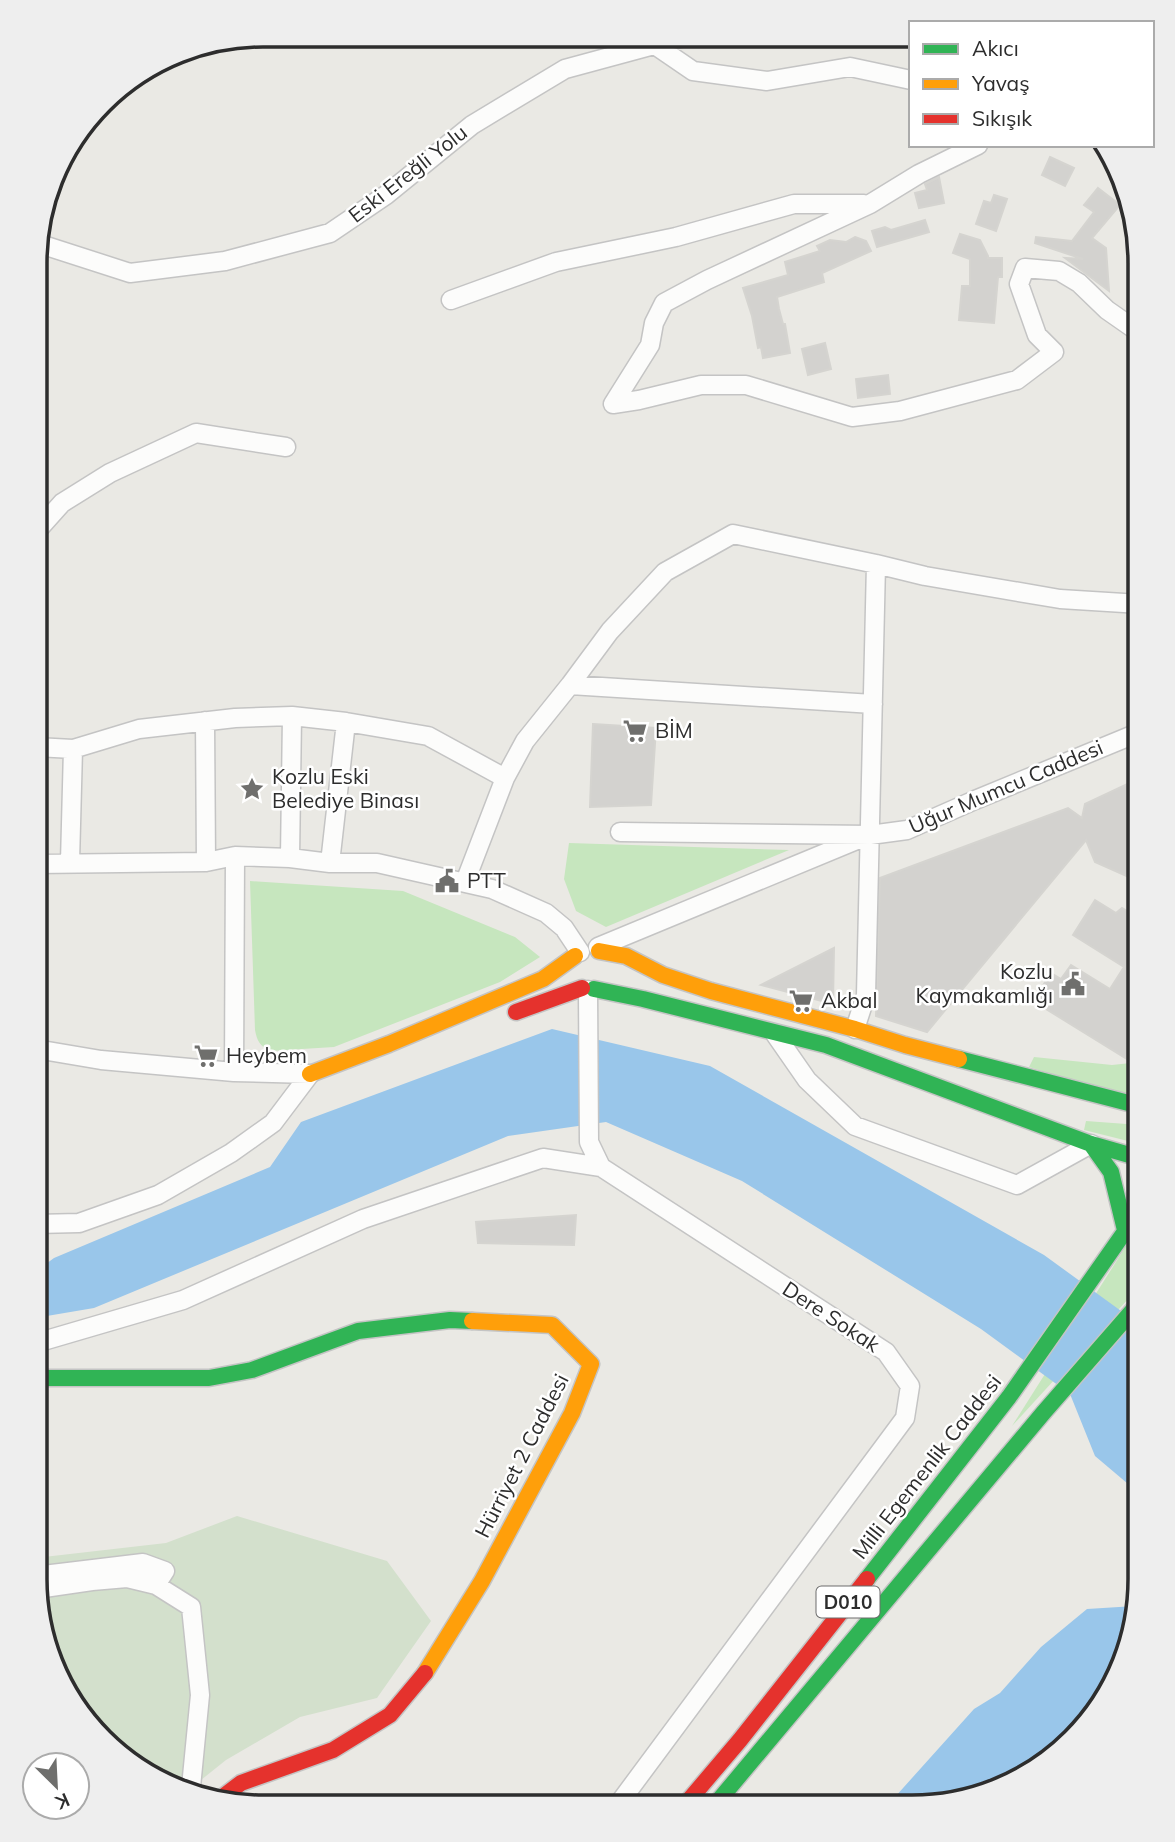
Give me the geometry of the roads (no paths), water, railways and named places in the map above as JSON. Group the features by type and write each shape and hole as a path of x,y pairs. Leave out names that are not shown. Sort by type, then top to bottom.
{"main road":[{"path":"504,1017 600,987 610,975 608,960 587,952"},
{"path":"310,1074 543,979 587,952"},
{"path":"1127,1103 711,991 663,975 626,956 587,952 572,961 570,973 576,984 588,989 643,999 826,1045 1091,1144 1127,1154"},
{"path":"310,1074 330,1077 348,1075"},
{"path":"1091,1144 1111,1172 1125,1230"},
{"name":"Milli Egemenlik Caddesi","path":"693,1795 740,1740 1009,1396 1127,1227"},
{"name":"D010","path":"723,1795 1127,1317"},
{"name":"Hürriyet 2 Caddesi","path":"47,1378 209,1378 252,1370 358,1331 450,1320 552,1325 591,1364 572,1413 482,1581 429,1668 390,1715 333,1750 241,1783 229,1792"}],"street":[{"name":"Eski Ereğli Yolu","path":"48,246 130,272 225,261 330,233 386,195 472,125 565,69 648,47"},
{"path":"658,47 693,71 767,81 850,68 909,80"},
{"path":"974,147 919,174 870,204 707,280 664,303 654,323 650,345 613,404 701,385 746,385 852,417 900,411 1017,380 1054,352 1037,335 1019,284 1025,268 1059,271 1080,284 1107,310 1128,325"},
{"path":"451,300 556,262 676,237 794,204 870,204"},
{"path":"47,520 62,503 110,473 196,433 286,447"},
{"path":"465,883 505,778 525,741 610,631 665,572 733,534 925,576 1060,599 1128,603"},
{"path":"855,1029 866,995 876,564"},
{"path":"570,685 873,704"},
{"path":"47,748 73,749 139,729 261,716 292,716 428,736 505,778"},
{"path":"290,858 292,716"},
{"path":"205,721 206,862"},
{"path":"330,863 346,722"},
{"name":"Uğur Mumcu Caddesi","path":"870,835 908,831 975,800 1128,737"},
{"path":"70,862 73,749"},
{"path":"620,832 870,835"},
{"path":"47,863 206,862 235,856 330,863 377,863 492,889 546,913 587,952 870,835"},
{"path":"234,1072 235,856"},
{"path":"588,989 589,1142 601,1167"},
{"path":"773,1031 807,1080 855,1126 1017,1185 1091,1144"},
{"path":"47,1051 101,1059 234,1072 310,1074"},
{"path":"47,1224 79,1223 158,1195 231,1153 273,1122 310,1074"},
{"path":"47,1340 183,1300 363,1219 543,1158 601,1167"},
{"name":"Dere Sokak","path":"601,1167 886,1352 910,1386 905,1418 625,1795"},
{"path":"47,1575 143,1563 165,1571 156,1585"},
{"path":"48,1587 127,1578 156,1585 191,1607 200,1695 192,1782"}],"water":[{"path":"552,1029 710,1066 1044,1255 1127,1315 1127,1483 1095,1456 1070,1394 981,1329 742,1181 606,1122 508,1136 94,1308 47,1316 47,1263 270,1167 301,1122"},
{"path":"1126,1607 1116,1648 1105,1674 1091,1699 1064,1731 1020,1766 981,1783 940,1793 897,1795 974,1709 1000,1693 1041,1647 1087,1609"}],"place":[{"name":"BİM","path":"635,731"},
{"name":"Kozlu Eski Belediye Binası","path":"252,789"},
{"name":"PTT","path":"447,881"},
{"name":"Kozlu Kaymakamlığı","path":"1073,984"},
{"name":"Akbal","path":"801,1001"},
{"name":"Heybem","path":"206,1056"}]}
